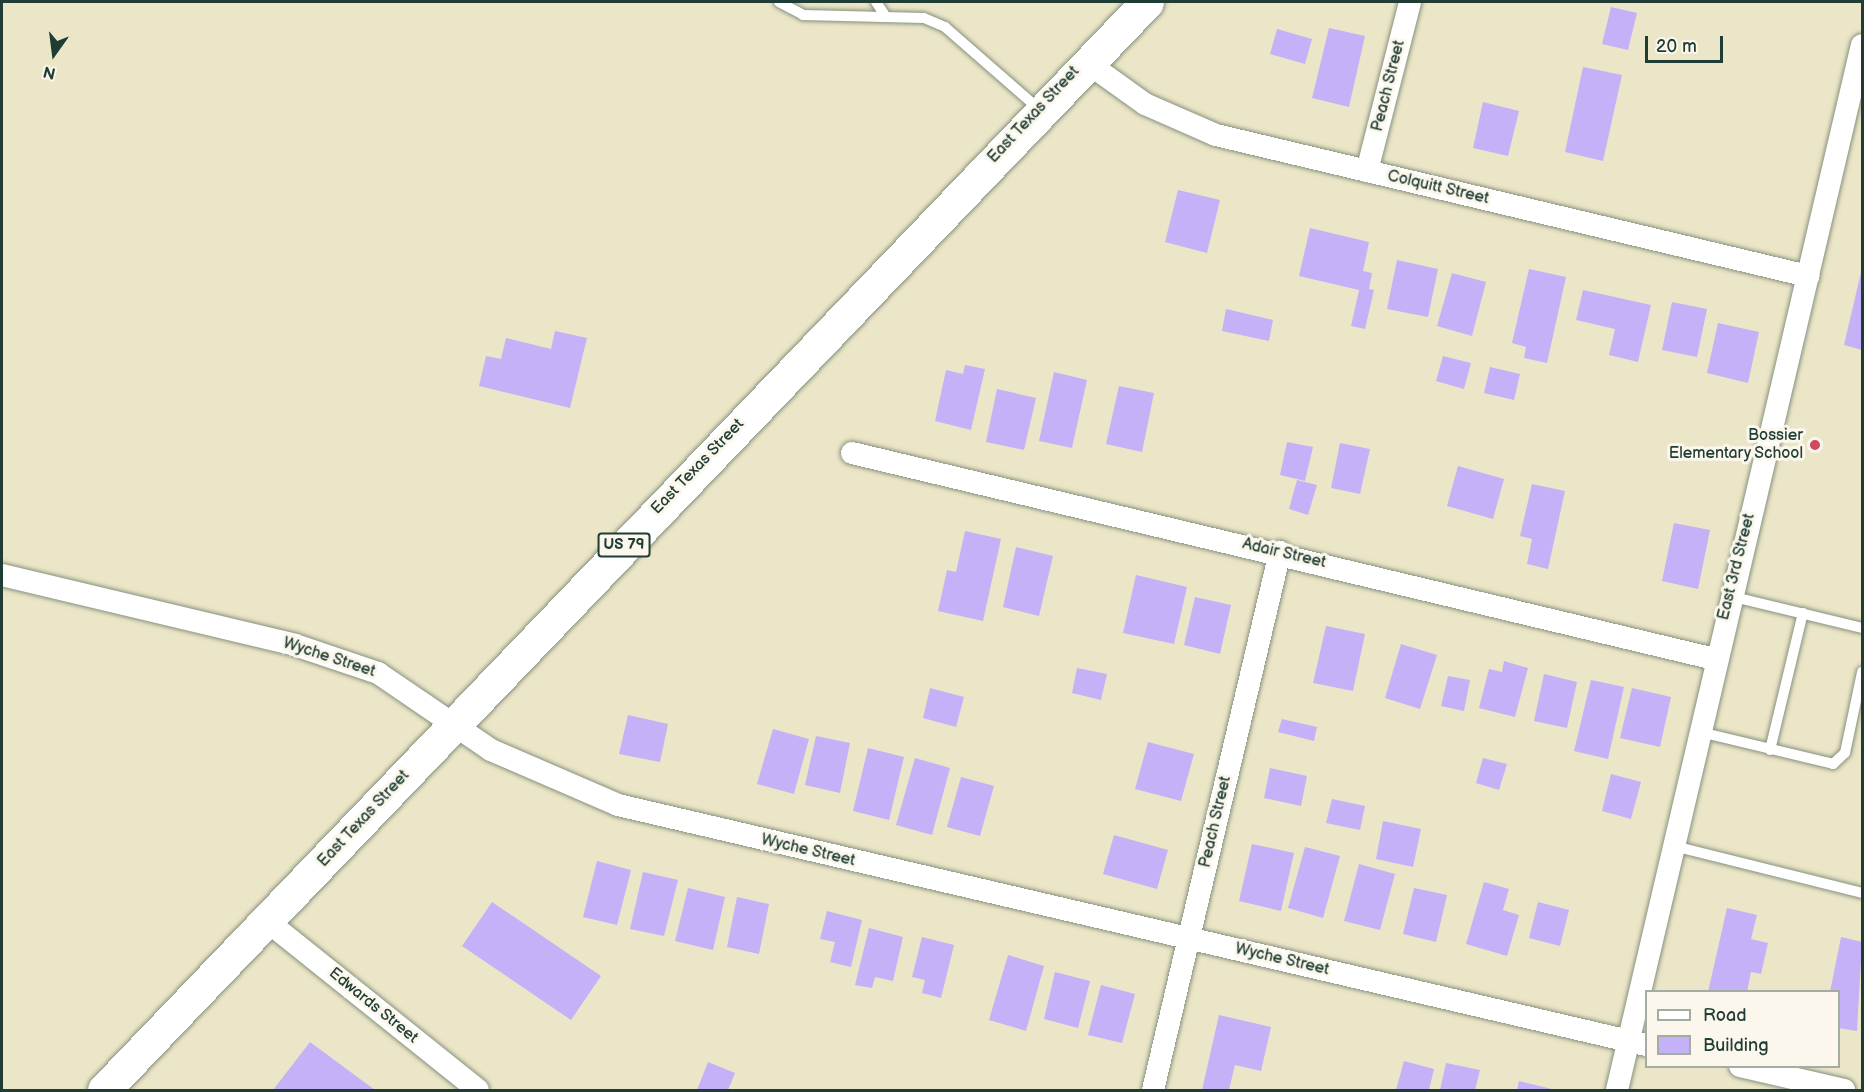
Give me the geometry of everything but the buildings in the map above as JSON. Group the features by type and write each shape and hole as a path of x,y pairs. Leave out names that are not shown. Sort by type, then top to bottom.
{"main road":[{"name":"East Texas Street","path":"104,1090 1084,61 1147,2"}],"street":[{"name":"Peach Street","path":"1367,171 1410,2"},
{"name":"East 3rd Street","path":"1647,990 1673,845 1714,659 1863,45"},
{"name":"Colquitt Street","path":"1084,61 1145,104 1216,135 1808,276"},
{"name":"Adair Street","path":"852,453 1280,552 1714,659"},
{"name":"Peach Street","path":"1153,1090 1280,552"},
{"name":"Wyche Street","path":"2,574 347,662 378,673 453,724 527,770 618,805 1638,1043"},
{"name":"Edwards Street","path":"267,921 478,1090"},
{"name":"East 3rd Street","path":"1617,1090 1638,1043 1645,1003"},
{"path":"1749,1068 1844,1090"}],"lane":[{"path":"779,2 803,15 885,15 924,18 945,27 1039,110"},
{"path":"876,2 885,15"},
{"path":"885,2 885,15"},
{"path":"1730,596 1863,628"},
{"path":"1770,750 1803,613"},
{"path":"1698,732 1822,763 1840,761 1863,672"},
{"path":"1673,845 1863,893"}],"place":[{"name":"Bossier Elementary School","path":"1815,445"}]}
